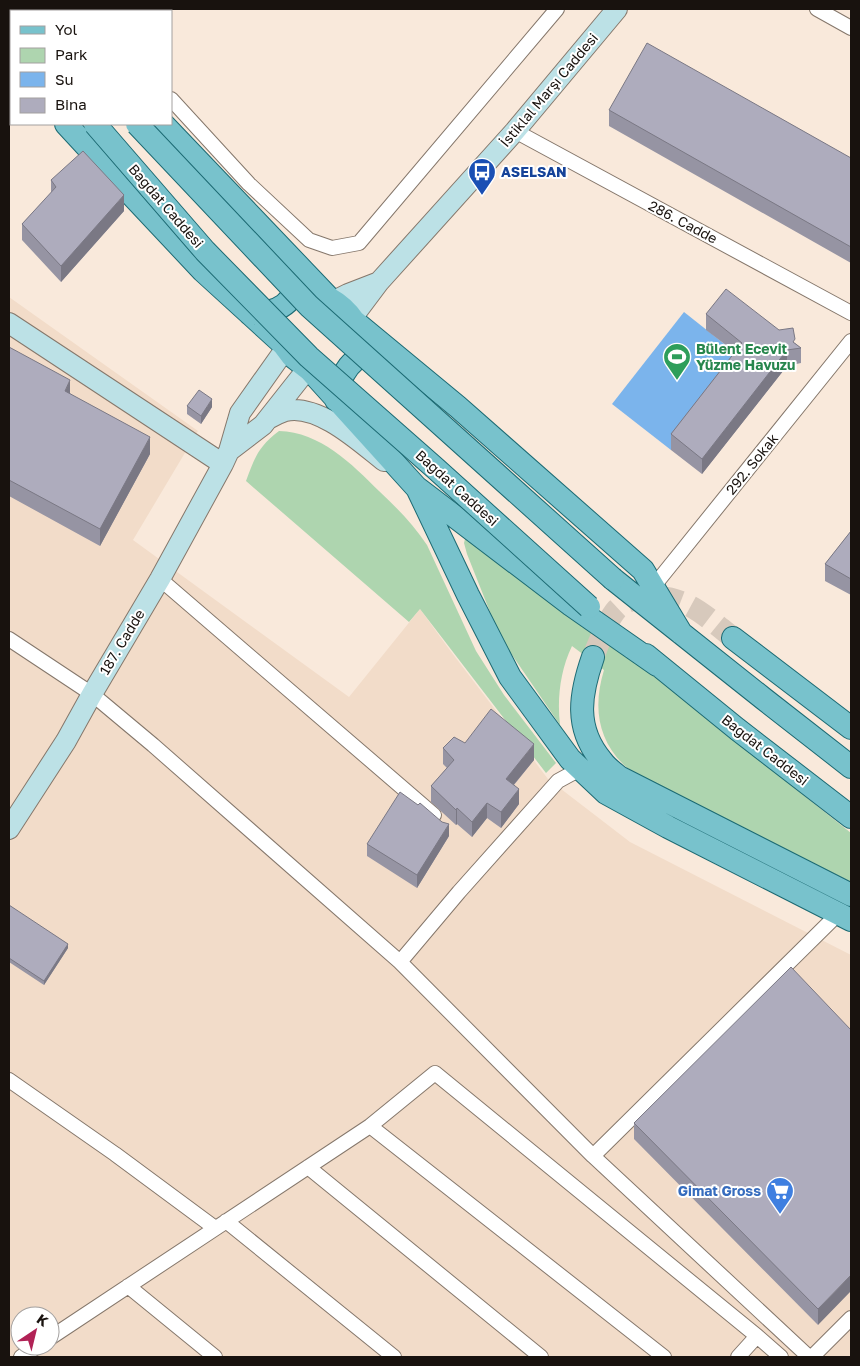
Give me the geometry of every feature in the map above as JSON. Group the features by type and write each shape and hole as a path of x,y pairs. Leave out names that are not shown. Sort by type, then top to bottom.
{"main road":[{"name":"İstiklal Marşı Caddesi","path":"353,319 379,282 516,131 617,9"},
{"path":"67,125 203,271 285,346 292,356 309,369 416,487 510,677 570,759 606,793 668,827 845,917"},
{"name":"Bağdat Caddesi","path":"96,125 205,251 309,358 657,665 851,817"},
{"path":"138,125 309,306 613,579 851,766"},
{"path":"164,125 332,300 347,311 353,319 385,348 458,407 643,570 680,633"},
{"path":"250,314 272,312 288,303 296,285 298,266"},
{"path":"226,458 240,413 285,346 287,324 292,315 299,307 309,302 332,300 379,282"},
{"path":"226,458 268,419 309,369 328,366 344,355 350,347 353,319"},
{"path":"9,323 226,458"},
{"path":"336,400 337,389 350,364 366,353 385,348"},
{"path":"268,419 285,411 295,410 323,418 348,433 571,605 657,665"},
{"name":"187. Cadde","path":"9,829 66,741 160,579 226,458"},
{"path":"733,638 851,728"},
{"path":"592,657 580,705 585,734 601,761 619,777 851,895"}],"street":[{"path":"172,100 249,184 309,240 332,248 359,243 557,9"},
{"path":"817,9 851,28"},
{"name":"286. Cadde","path":"516,131 851,313"},
{"name":"292. Sokak","path":"653,588 851,341"},
{"path":"160,579 441,821"},
{"path":"9,638 92,694 153,745 400,962 593,1156 810,1357 851,1318"},
{"path":"400,962 459,892 558,781 580,769"},
{"path":"593,1156 845,917"},
{"path":"60,1331 370,1126 435,1073 781,1357"},
{"path":"9,1080 220,1225 394,1357"},
{"path":"370,1126 664,1357"},
{"path":"308,1167 541,1357"},
{"path":"128,1286 216,1357"},
{"path":"738,1357 757,1336"}],"shaded area":[{"path":"9,297 198,431 133,540 349,697 420,609 548,779 630,842 851,955 851,1357 9,1357"}],"green space":[{"path":"279,431 308,437 334,451 369,481 416,530 427,545 476,651 504,695 556,763 546,773 420,609 409,622 246,481 258,453 266,442"},
{"path":"475,533 851,833 851,882 655,784 625,766 608,745 600,721 598,709 599,696 604,670 572,646 560,685 560,725 508,649 492,617 464,543 466,535"}],"water":[{"name":"Bülent Ecevit Yüzme Havuzu","path":"684,312 742,358 671,450 612,404"}],"building":[{"path":"647,43 851,158 851,247 609,110"},
{"path":"83,151 124,195 61,266 22,224 56,187 51,180"},
{"path":"726,289 779,330 793,328 795,339 793,342 801,348 787,350 702,459 671,434 742,343 706,314"},
{"path":"9,347 70,380 65,391 150,437 100,529 9,480"},
{"path":"199,390 212,399 201,416 187,406"},
{"path":"851,531 851,579 825,564"},
{"path":"491,709 534,744 506,779 519,789 501,812 487,803 472,822 457,808 456,810 431,786 454,760 443,748 454,737 465,743"},
{"path":"400,792 418,805 420,803 442,822 449,824 417,875 367,844"},
{"path":"9,905 68,944 44,981 9,958"},
{"name":"Gimat Gross","path":"791,967 851,1030 851,1275 818,1309 634,1123"}],"tunnel":[{"path":"593,657 607,625 617,609 623,604 645,597 672,599 683,603 703,614 733,638"}],"place":[{"name":"ASELSAN","path":"482,196"},
{"name":"Bülent Ecevit Yüzme Havuzu","path":"677,381"},
{"name":"Gimat Gross","path":"780,1215"}]}
